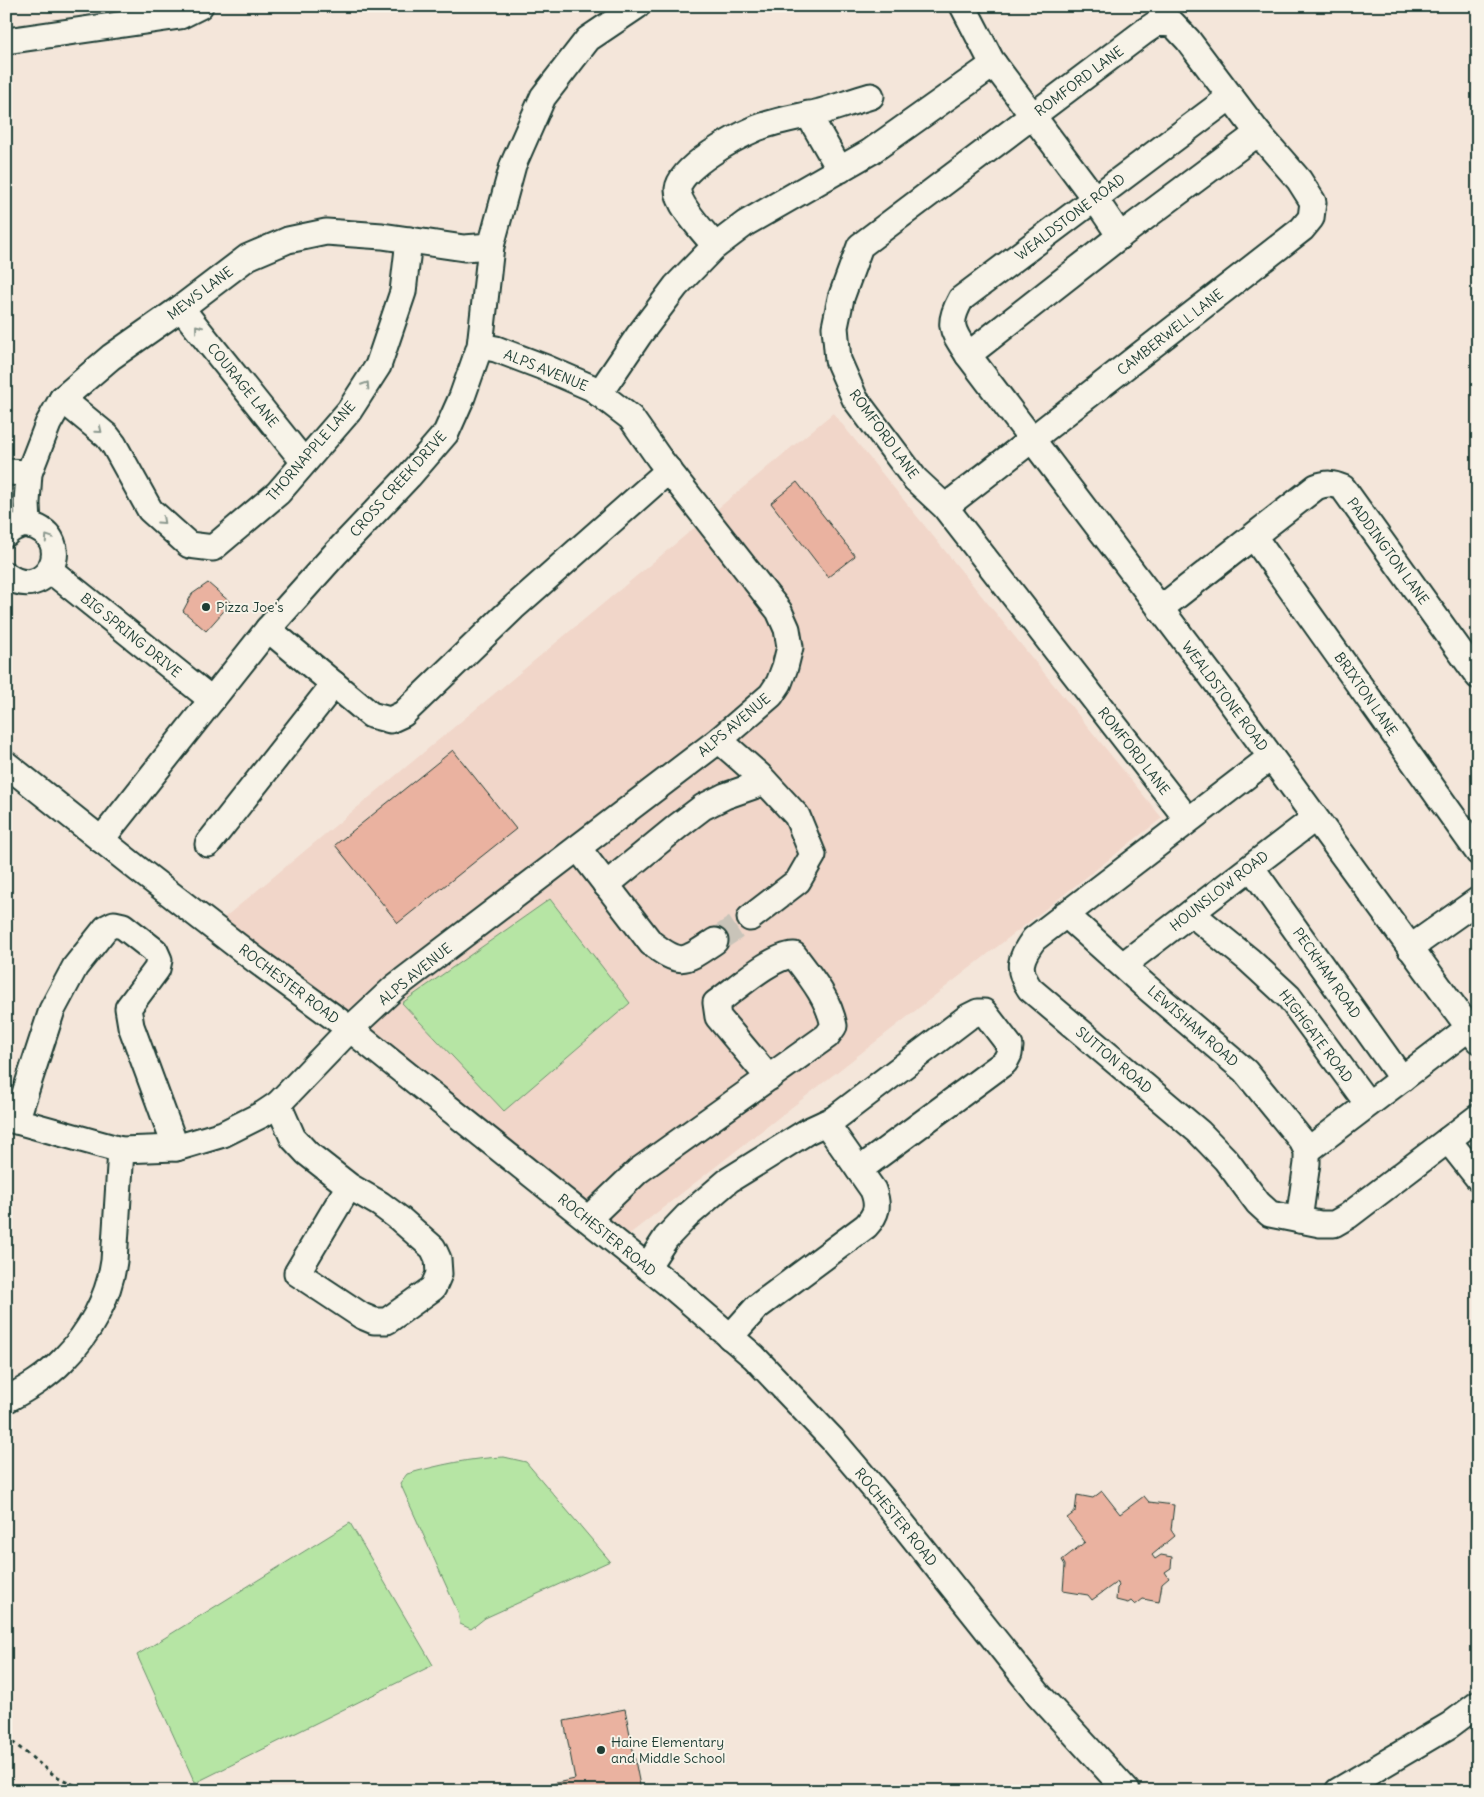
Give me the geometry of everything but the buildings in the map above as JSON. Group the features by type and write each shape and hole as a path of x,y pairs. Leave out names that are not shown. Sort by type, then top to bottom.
{"street":[{"path":"6,41 180,16 200,6"},
{"name":"CROSS CREEK DRIVE","path":"100,840 268,629 335,554 409,476 446,433 462,397 480,346 491,246 512,165 543,97 588,39 637,6"},
{"path":"963,6 994,64 1096,199 1120,236"},
{"name":"ROMFORD LANE","path":"1188,820 945,507 915,479 855,399 838,360 835,327 841,298 860,246 1157,22 1173,24 1188,40 1258,133"},
{"path":"599,394 639,335 676,286 715,246 746,223 870,152 994,64"},
{"path":"715,246 679,198 678,190 685,174 710,154 756,128 871,96"},
{"name":"WEALDSTONE ROAD","path":"1230,97 961,299 954,311 952,329 968,355 1271,757 1410,948 1475,1030"},
{"path":"808,114 840,170"},
{"path":"968,355 1120,236 1258,133"},
{"name":"CAMBERWELL LANE","path":"945,507 1302,229 1311,218 1313,202 1299,180 1258,133"},
{"name":"MEWS LANE","path":"17,529 27,503 18,473 62,399 111,357 181,308 248,257 288,240 326,232 382,236 464,248 491,246"},
{"name":"THORNAPPLE LANE","path":"62,399 107,436 114,445 150,510 189,546 213,548 278,493 349,411 378,366 403,292 409,240"},
{"name":"COURAGE LANE","path":"181,308 304,462"},
{"name":"ALPS AVENUE","path":"11,1120 121,1150 176,1148 223,1134 257,1118 278,1104 350,1029 395,987 719,740 771,695 779,683 790,647 787,630 779,611 631,418 592,388 546,368 480,346"},
{"path":"268,629 371,715 390,720 403,714 513,608 669,470"},
{"name":"PADDINGTON LANE","path":"1160,609 1316,487 1326,483 1334,484 1343,488 1478,676"},
{"path":"6,576 22,583 38,581 50,570 55,556 52,541 42,530 17,529"},
{"name":"BRIXTON LANE","path":"1254,537 1478,852"},
{"name":"BIG SPRING DRIVE","path":"50,570 212,700"},
{"path":"208,844 334,684"},
{"path":"719,740 765,782 797,816 813,855 798,881 750,918"},
{"name":"SUTTON ROAD","path":"1271,757 1034,939 1026,950 1020,964 1022,978 1030,989 1199,1132 1226,1160 1258,1203 1270,1214 1334,1224 1348,1216 1478,1117"},
{"name":"ROCHESTER ROAD","path":"6,764 100,840 250,956 350,1029 647,1267 754,1357 832,1439 882,1498 1039,1695 1127,1791"},
{"path":"606,885 703,807 725,796 765,782"},
{"name":"HOUNSLOW ROAD","path":"1123,965 1315,818"},
{"path":"578,848 651,943 665,954 678,960 691,957 715,941"},
{"name":"PECKHAM ROAD","path":"1251,867 1402,1079"},
{"path":"1410,948 1478,900"},
{"name":"HIGHGATE ROAD","path":"1191,913 1249,960 1289,997 1368,1104"},
{"name":"LEWISHAM ROAD","path":"1065,914 1253,1079 1302,1141 1307,1151"},
{"path":"11,1120 52,1010 75,967 106,928 114,924 123,926 155,951 159,960 157,969 128,1008 131,1026 176,1148"},
{"path":"588,1220 638,1171 769,1078 827,1036 834,1026 832,1016 813,980 794,955 785,955 773,961 716,1003 718,1017 769,1078"},
{"path":"647,1267 666,1238 687,1216 729,1180 808,1131 826,1123 848,1109 968,1017 978,1012 984,1012 1010,1046 1009,1054 1004,1062 859,1170"},
{"path":"1299,1220 1307,1151 1402,1079 1475,1030"},
{"path":"278,1104 293,1138 307,1153 349,1186 380,1204 400,1219 433,1248 438,1259 439,1274 433,1288 387,1321 374,1321 362,1316 297,1273 349,1186"},
{"path":"730,1337 757,1308 866,1226 877,1211 877,1201 873,1190 826,1123"},
{"path":"1448,1140 1478,1178"},
{"path":"6,1400 32,1385 63,1360 89,1327 100,1306 112,1279 121,1150"},
{"path":"1338,1791 1450,1725 1478,1704"}],"path":[{"path":"6,1737 54,1775 86,1791"}],"shaded area":[{"path":"833,413 1162,818 618,1243 213,927"}],"green space":[{"path":"550,899 630,1003 504,1111 402,1003"},
{"path":"504,1457 526,1462 610,1561 485,1618 471,1629 460,1624 458,1612 400,1483 407,1474 431,1468 467,1460"},
{"path":"350,1523 433,1665 195,1783 137,1655"}],"tunnel":[{"path":"715,941 750,918"}],"place":[{"name":"Pizza Joe's","path":"206,607"},
{"name":"Haine Elementary and Middle School","path":"601,1750"}]}
